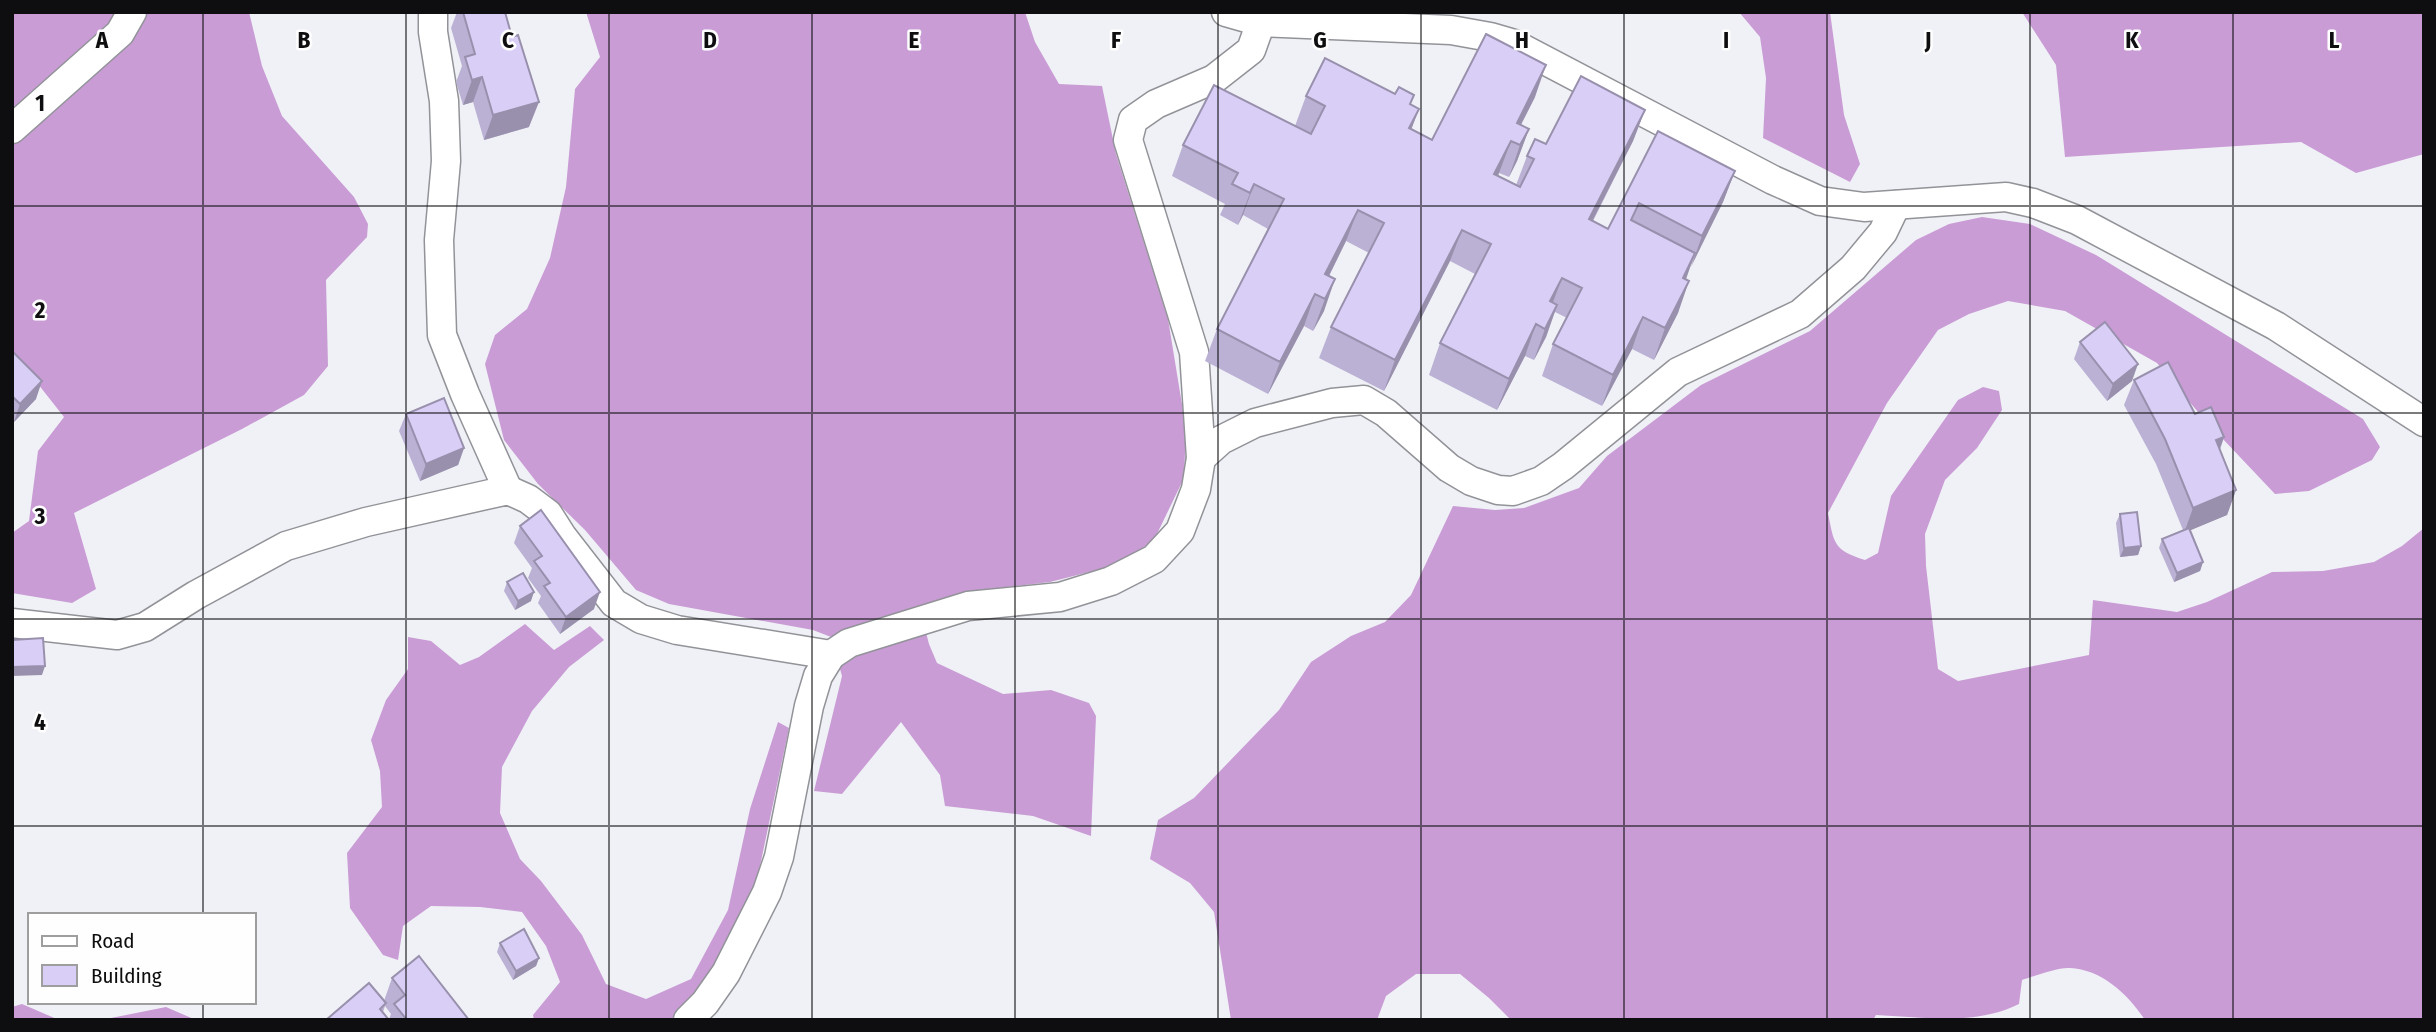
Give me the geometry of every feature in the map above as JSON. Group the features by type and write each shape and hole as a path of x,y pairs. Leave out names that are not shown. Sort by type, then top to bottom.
{"street":[{"path":"12,129 120,33 132,12"},
{"path":"433,12 433,32 444,101 446,160 439,240 442,335 508,490"},
{"path":"1226,12 1261,22 1399,20 1514,44 1773,180 1820,201 1864,207 2006,197 2033,203 2077,220 2276,326 2424,422"},
{"path":"688,1020 705,1003 726,973 767,892 779,857 809,706 818,676 831,656 849,642 968,606 1060,597 1111,581 1154,559 1180,531 1196,489 1201,458 1194,352 1128,140 1133,120 1156,104 1214,79 1251,50 1261,22"},
{"path":"1201,458 1221,440 1255,424 1332,403 1364,400 1386,413 1449,468 1471,481 1497,490 1513,491 1532,484 1563,466 1678,372 1800,314 1853,268 1883,232 1896,205"},
{"path":"12,623 117,635 145,627 196,595 286,546 366,522 508,490 528,499 548,514 614,603 641,619 677,629 831,656"}],"shaded area":[{"path":"12,12 249,12 262,66 282,116 354,197 368,224 367,237 326,280 328,366 304,395 74,513 96,589 72,603 12,593 12,533 29,521 38,451 64,417 12,351"},
{"path":"586,12 1025,12 1035,42 1059,84 1102,86 1116,154 1168,319 1186,429 1184,478 1156,536 1128,562 1050,582 990,589 919,606 937,663 1003,694 1051,690 1089,703 1096,716 1091,836 1033,816 945,806 940,775 901,722 842,794 814,791 842,676 831,637 813,630 669,604 636,590 585,530 538,484 504,440 485,364 495,335 527,309 550,258 566,187 575,89 600,57"},
{"path":"1739,12 1830,12 1844,115 1860,164 1850,182 1763,138 1766,78 1760,37"},
{"path":"2022,12 2424,12 2424,154 2356,173 2301,142 2065,157 2056,65"},
{"path":"1982,217 2030,224 2096,255 2363,419 2380,447 2372,460 2309,491 2275,494 2203,418 2157,363 2065,311 2008,301 1969,314 1938,330 1887,403 1828,513 1837,544 1847,553 1865,560 1878,553 1891,496 1958,400 1983,387 1999,391 2002,410 1977,448 1945,480 1925,534 1938,669 1958,681 2089,655 2093,600 2177,612 2207,602 2272,572 2323,571 2374,562 2402,546 2424,528 2424,1020 2145,1020 2131,1001 2103,978 2081,969 2065,968 2022,980 2019,1004 2002,1011 1967,1018 1876,1015 1873,1020 1511,1020 1460,974 1416,974 1386,996 1377,1020 1231,1020 1214,912 1190,883 1150,859 1158,820 1194,798 1279,710 1311,662 1351,636 1385,622 1411,595 1453,506 1495,510 1524,508 1579,488 1607,456 1701,385 1810,331 1916,240 1949,224"},
{"path":"525,624 554,650 590,626 604,640 569,667 532,711 502,767 500,813 520,859 541,881 582,935 606,984 646,999 691,979 728,910 750,809 778,722 789,728 756,885 719,959 695,998 670,1020 534,1020 533,1015 560,982 546,946 522,912 480,907 431,906 403,926 398,960 383,955 350,908 347,853 382,807 380,771 371,740 386,700 408,669 408,637 431,641 460,665 479,657"},
{"path":"22,1004 59,1020 12,1020 12,1007"},
{"path":"166,1007 196,1020 90,1020 111,1018"}],"building":[{"path":"463,12 505,12 512,37 518,35 539,102 493,115 482,77 472,80 465,57 475,54"},
{"path":"1486,34 1546,65 1517,123 1529,129 1520,145 1511,141 1494,174 1520,187 1534,159 1527,156 1535,139 1546,144 1581,76 1645,110 1589,219 1608,229 1658,131 1735,171 1702,236 1639,203 1631,220 1695,253 1683,278 1689,281 1665,328 1643,317 1613,375 1553,344 1582,288 1562,278 1550,301 1557,305 1545,329 1536,324 1509,379 1440,343 1491,244 1462,230 1395,360 1331,327 1384,223 1358,210 1325,274 1335,279 1325,299 1315,294 1280,362 1217,329 1284,199 1254,184 1250,193 1232,184 1238,173 1183,145 1214,85 1311,134 1325,106 1306,96 1325,58 1395,94 1399,87 1414,95 1410,104 1419,109 1409,128 1432,140"},
{"path":"2105,322 2138,364 2113,384 2080,342"},
{"path":"12,351 42,381 20,404 12,396"},
{"path":"2168,362 2195,414 2211,407 2224,437 2216,440 2236,490 2193,508 2165,439 2134,380"},
{"path":"444,398 464,448 426,464 406,414"},
{"path":"541,510 600,592 566,617 544,586 550,583 534,561 542,556 520,526"},
{"path":"2137,512 2141,546 2124,548 2120,514"},
{"path":"2189,528 2203,562 2177,573 2162,539"},
{"path":"523,573 534,592 518,601 507,582"},
{"path":"43,638 45,666 12,667 12,640"},
{"path":"524,929 539,958 516,971 500,943"},
{"path":"419,956 469,1020 407,1020 394,1004 405,995 392,978"},
{"path":"369,983 386,1003 380,1009 389,1020 326,1020"}]}
